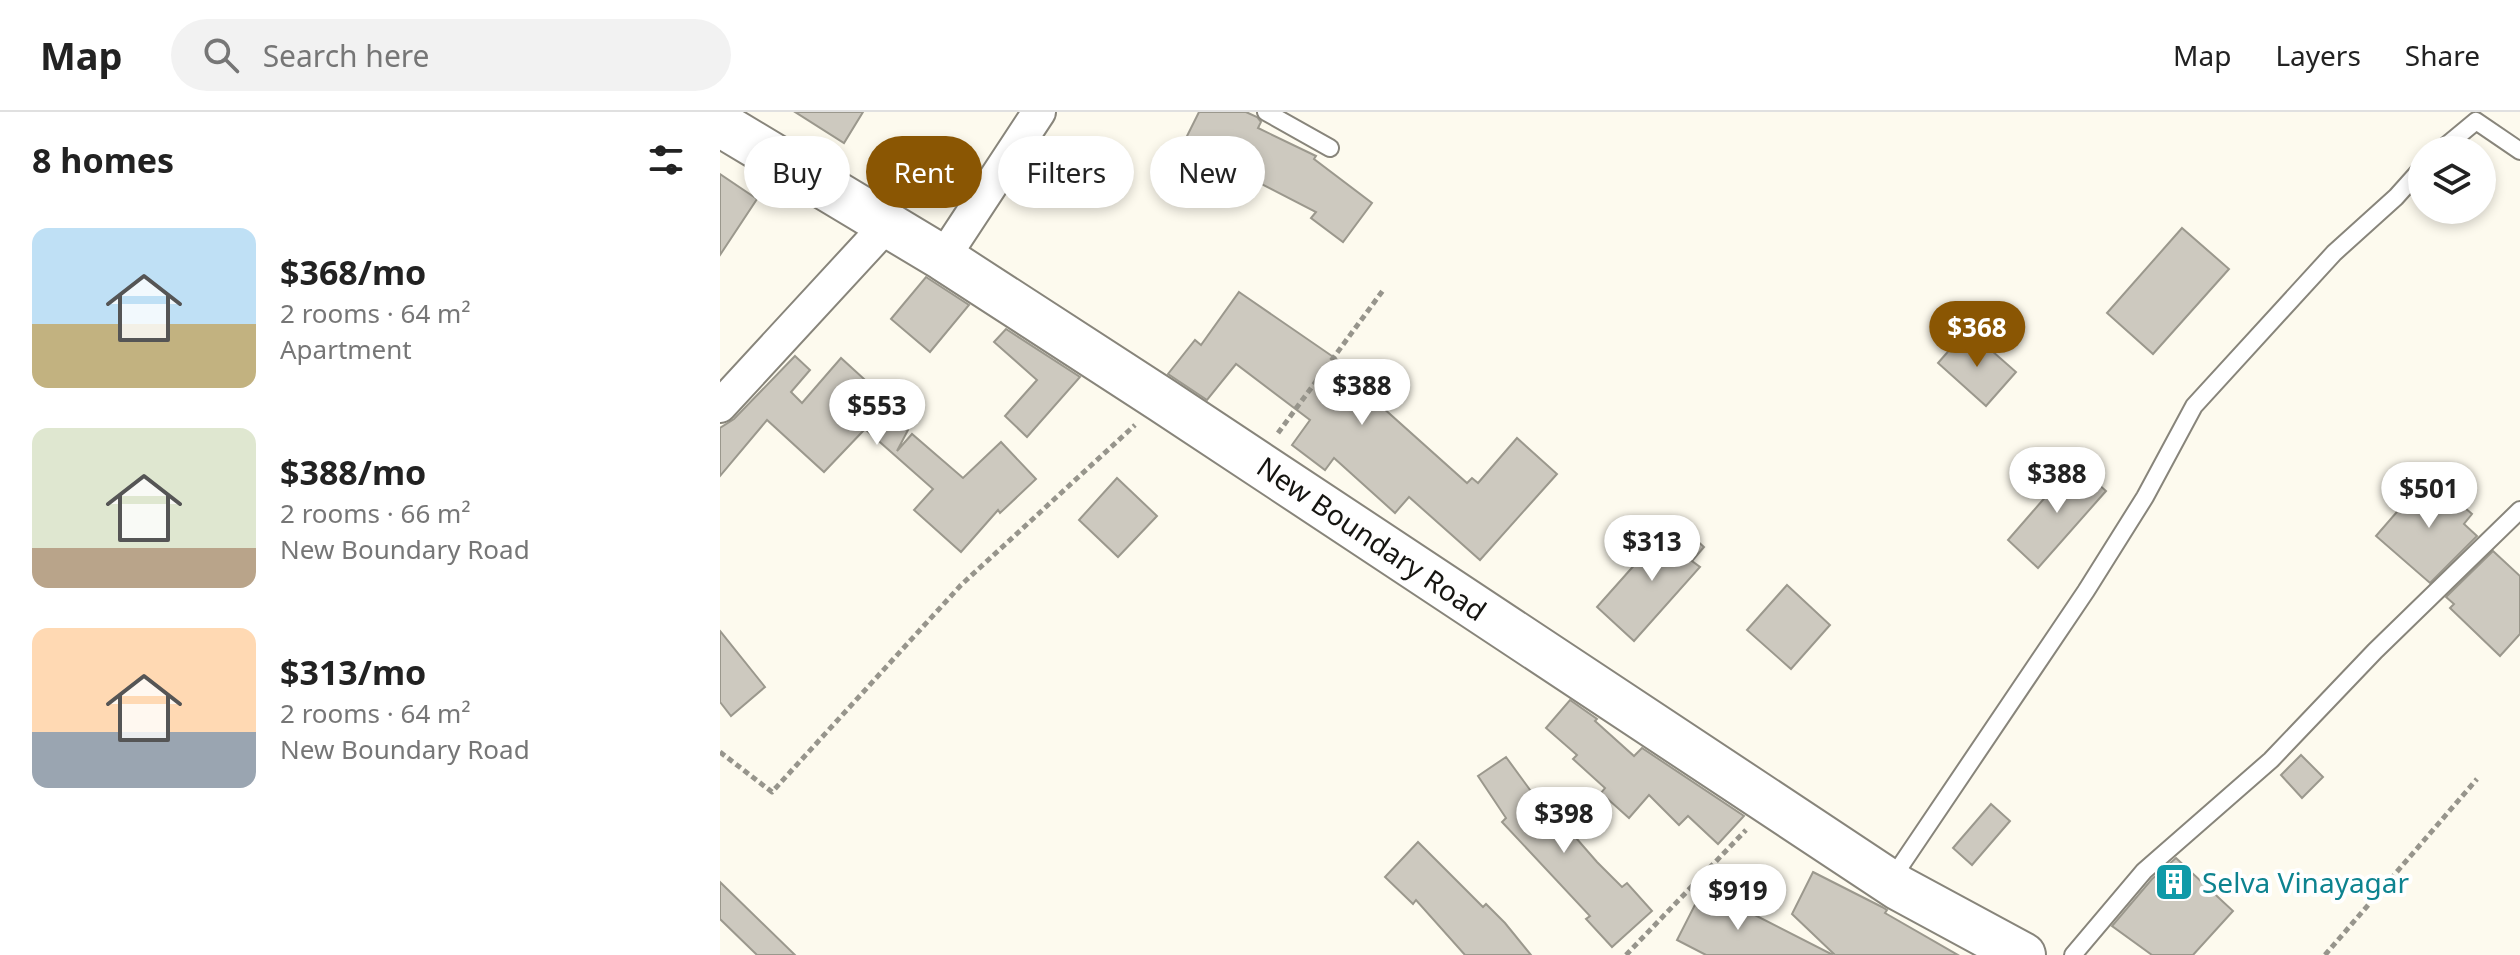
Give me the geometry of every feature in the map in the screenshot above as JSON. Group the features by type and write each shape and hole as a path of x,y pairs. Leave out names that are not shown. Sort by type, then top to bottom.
{"main road":[{"name":"New Boundary Road","path":"720,124 943,258 1890,881 2023,955"}],"street":[{"path":"943,258 1030,115"},
{"path":"720,406 886,226"}],"lane":[{"path":"1266,112 1330,148"},
{"path":"2458,136 2476,121 2520,151"},
{"path":"1890,881 2086,591 2145,497 2194,406 2334,253 2408,184"},
{"path":"2073,955 2144,871 2271,760 2375,651 2520,510"}],"path":[{"path":"1257,462 1384,289"},
{"path":"720,752 772,792 961,585 1162,400"},
{"path":"2325,955 2477,779"},
{"path":"1626,955 1772,803"}],"building":[{"path":"795,112 863,112 848,136 833,136"},
{"path":"1199,112 1246,112 1261,122 1258,128 1316,156 1314,159 1372,203 1343,242 1311,218 1316,212 1265,186 1265,136 1187,136"},
{"path":"720,174 744,190 744,208 751,208 720,255"},
{"path":"2182,228 2229,269 2153,354 2107,313"},
{"path":"926,277 969,305 930,352 891,319"},
{"path":"1239,292 1345,365 1348,361 1390,393 1381,406 1467,483 1472,478 1478,483 1517,438 1557,474 1480,560 1409,497 1395,513 1334,458 1325,470 1292,445 1310,420 1236,364 1207,400 1168,374 1195,340 1201,345"},
{"path":"1006,329 1080,377 1027,437 1005,416 1037,380 994,342"},
{"path":"1975,336 2016,372 1986,406 1938,363 1959,339 1967,345"},
{"path":"795,356 810,370 791,392 802,403 841,358 875,389 869,396 908,430 897,451 912,434 963,478 1001,442 1036,479 1000,513 998,510 961,552 914,510 933,489 865,429 824,472 767,420 720,476 720,428 734,419"},
{"path":"2075,463 2106,491 2038,568 2008,540"},
{"path":"2428,476 2472,514 2464,524 2477,536 2430,583 2376,536"},
{"path":"1117,478 1157,516 1118,557 1079,520"},
{"path":"1682,527 1704,547 1692,561 1700,567 1634,641 1597,607 1662,534 1670,541"},
{"path":"2493,551 2520,576 2520,634 2500,656 2450,608 2454,604 2446,597"},
{"path":"1787,585 1830,625 1791,669 1747,630"},
{"path":"720,631 765,687 731,716 720,702"},
{"path":"1570,700 1597,719 1595,721 1634,756 1642,748 1744,816 1718,844 1688,816 1679,825 1649,795 1629,818 1601,793 1605,788 1573,759 1577,755 1546,728"},
{"path":"2301,755 2323,777 2302,798 2281,775"},
{"path":"1506,757 1533,794 1536,792 1597,862 1622,887 1627,883 1652,911 1612,947 1586,919 1590,916 1502,822 1506,818 1478,776"},
{"path":"1991,804 2010,821 1972,865 1953,848"},
{"path":"1418,842 1483,907 1486,904 1505,923 1531,955 1465,955 1416,900 1413,904 1385,877"},
{"name":"Selva Vinayagar","path":"2176,858 2233,911 2193,955 2152,955 2112,926 2152,879"},
{"path":"1813,872 1882,907 1887,910 1885,913 1958,955 1835,955 1792,914"},
{"path":"720,882 795,955 757,955 720,919"},
{"path":"1703,889 1833,955 1706,955 1677,940"}],"place":[{"name":"Selva Vinayagar","path":"2174,882"}]}
